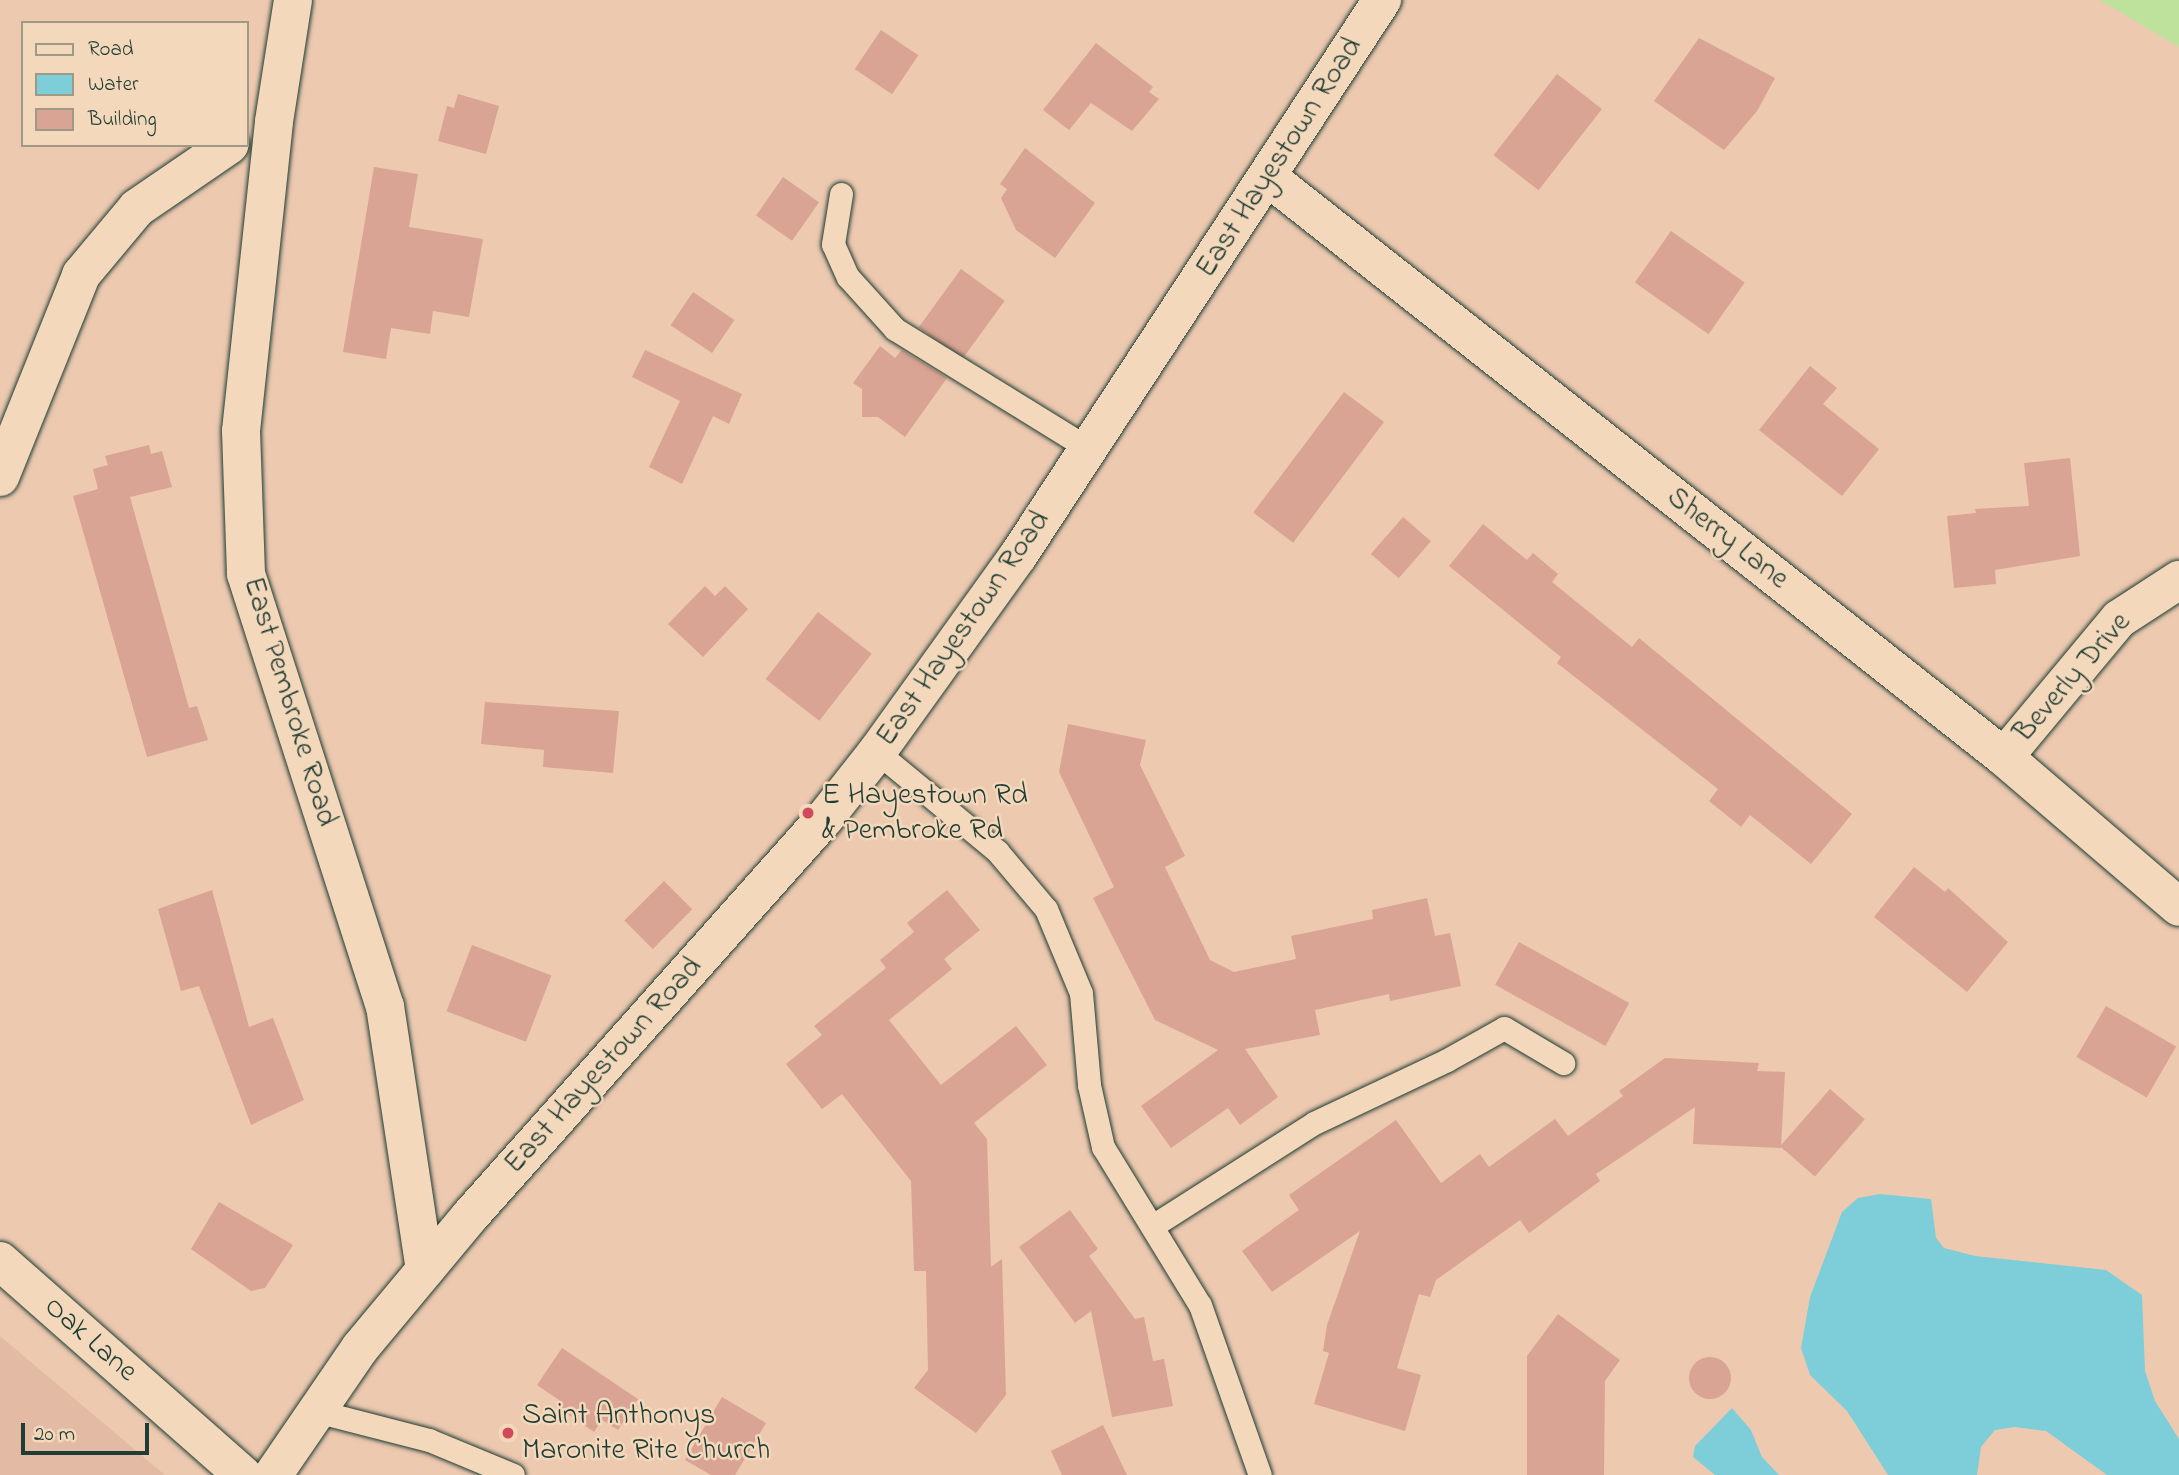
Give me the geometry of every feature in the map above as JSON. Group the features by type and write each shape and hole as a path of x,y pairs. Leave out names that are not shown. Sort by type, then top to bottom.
{"street":[{"name":"East Pembroke Road","path":"293,0 260,128 241,431 246,574 385,1006 425,1270"},
{"name":"East Hayestown Road","path":"273,1475 360,1348 425,1270 824,819 877,752 1089,449 1269,178 1382,0"},
{"path":"0,477 81,275 137,208 226,147"},
{"name":"Sherry Lane","path":"1269,178 2004,757 2179,907"},
{"name":"Beverly Drive","path":"2004,757 2119,619 2179,580"},
{"name":"Oak Lane","path":"0,1261 243,1475"}],"lane":[{"path":"841,194 833,244 848,278 895,329 1089,449"},
{"path":"877,752 997,851 1046,909 1081,993 1089,1085 1103,1147 1154,1225 1200,1305 1260,1475"},
{"path":"1154,1225 1314,1123 1447,1060 1504,1028 1563,1063"},
{"path":"316,1411 429,1440 513,1475"}],"shaded area":[{"path":"0,1336 165,1475 0,1475"}],"green space":[{"path":"2099,0 2179,0 2179,47"}],"water":[{"path":"1880,1194 1931,1199 1936,1238 1944,1248 1975,1256 2106,1270 2142,1295 2145,1371 2155,1401 2179,1439 2179,1475 2107,1475 2046,1431 2015,1427 1995,1430 1981,1447 1977,1475 1888,1475 1847,1411 1810,1375 1801,1348 1810,1297 1842,1212 1858,1198"},
{"path":"1732,1408 1751,1430 1762,1457 1779,1475 1715,1475 1693,1457 1695,1446"}],"building":[{"path":"881,30 918,55 892,94 855,69"},
{"path":"1699,38 1775,78 1757,111 1724,150 1654,101"},
{"path":"1096,43 1153,87 1149,92 1159,99 1132,131 1091,103 1069,130 1043,110"},
{"path":"1557,74 1602,109 1539,190 1494,155"},
{"path":"458,94 499,106 486,154 438,141 447,106 454,108"},
{"path":"1025,148 1095,203 1055,258 1016,230 1001,198 1007,189 1000,184"},
{"path":"374,167 418,174 409,227 483,239 469,317 433,311 430,334 391,328 386,359 343,352"},
{"path":"783,177 819,202 792,241 756,216"},
{"path":"1671,231 1745,283 1709,334 1635,283"},
{"path":"961,269 1005,301 962,359 919,327"},
{"path":"693,292 734,320 712,353 671,325"},
{"path":"880,346 895,358 902,350 947,378 905,437 878,417 862,417 862,389 853,383"},
{"path":"645,350 742,394 729,424 713,416 682,484 649,467 680,401 632,377"},
{"path":"1810,366 1837,388 1823,404 1879,449 1842,496 1759,430"},
{"path":"1344,392 1384,422 1293,543 1253,513"},
{"path":"149,445 151,454 162,451 172,487 130,497 189,708 197,706 208,740 147,757 73,496 98,489 93,469 108,465 105,456"},
{"path":"2070,458 2080,556 1995,570 1996,584 1954,588 1947,516 1976,513 1975,509 2029,506 2024,463"},
{"path":"1403,517 1431,541 1399,578 1371,554"},
{"path":"1483,524 1527,560 1533,553 1558,574 1552,582 1632,647 1639,638 1852,814 1811,864 1750,815 1741,827 1709,801 1718,789 1557,663 1561,657 1449,566"},
{"path":"705,586 715,596 725,586 748,609 703,657 668,624"},
{"path":"818,612 872,654 819,721 766,679"},
{"path":"485,702 619,711 613,773 543,767 544,750 481,744"},
{"path":"1068,724 1146,740 1140,765 1185,856 1165,867 1210,960 1234,972 1296,959 1291,936 1373,919 1372,910 1427,898 1435,936 1450,933 1461,986 1390,1001 1389,994 1315,1010 1320,1035 1245,1049 1278,1097 1240,1125 1228,1108 1171,1148 1141,1106 1218,1050 1155,1020 1093,898 1114,887 1059,772"},
{"path":"1914,867 1945,892 1948,888 2008,942 1967,992 1874,917"},
{"path":"664,881 692,909 653,949 624,921"},
{"path":"212,890 249,1027 273,1018 304,1100 251,1125 199,986 181,991 158,909"},
{"path":"947,890 980,930 944,959 952,969 889,1020 941,1085 1016,1026 1047,1065 974,1123 987,1139 991,1267 1002,1259 1006,1395 976,1433 914,1388 928,1370 926,1271 914,1271 911,1181 842,1094 822,1109 786,1064 822,1035 814,1026 886,968 880,960 914,932 907,923"},
{"path":"1519,942 1629,1003 1605,1046 1495,985"},
{"path":"472,945 551,975 526,1042 447,1011"},
{"path":"2106,1006 2176,1046 2147,1098 2076,1057"},
{"path":"1665,1058 1759,1063 1757,1071 1785,1072 1781,1148 1693,1144 1695,1107 1596,1174 1600,1181 1529,1233 1520,1220 1436,1280 1430,1297 1419,1294 1397,1368 1421,1375 1405,1431 1314,1404 1329,1353 1323,1351 1327,1325 1360,1231 1272,1292 1242,1251 1299,1210 1289,1195 1396,1120 1441,1183 1480,1154 1489,1167 1555,1119 1568,1136 1623,1096 1619,1091"},
{"path":"1830,1089 1865,1119 1815,1177 1780,1146"},
{"path":"219,1202 293,1245 265,1288 251,1291 191,1249"},
{"path":"1070,1210 1098,1249 1089,1256 1135,1319 1144,1317 1153,1361 1164,1359 1173,1406 1112,1417 1091,1311 1075,1323 1019,1247"},
{"path":"1558,1314 1620,1360 1605,1381 1604,1475 1527,1475 1527,1356"},
{"path":"562,1348 638,1399 618,1430 602,1420 594,1432 556,1406 559,1400 537,1385"},
{"path":"1710,1357 1725,1363 1731,1378 1725,1393 1710,1399 1695,1393 1689,1378 1695,1363"},
{"path":"722,1397 766,1423 735,1475 711,1475 685,1460"},
{"path":"1103,1425 1127,1475 1062,1475 1051,1451"}],"place":[{"name":"E Hayestown Rd & Pembroke Rd","path":"808,813"},
{"name":"Saint Anthonys Maronite Rite Church","path":"508,1433"}]}
